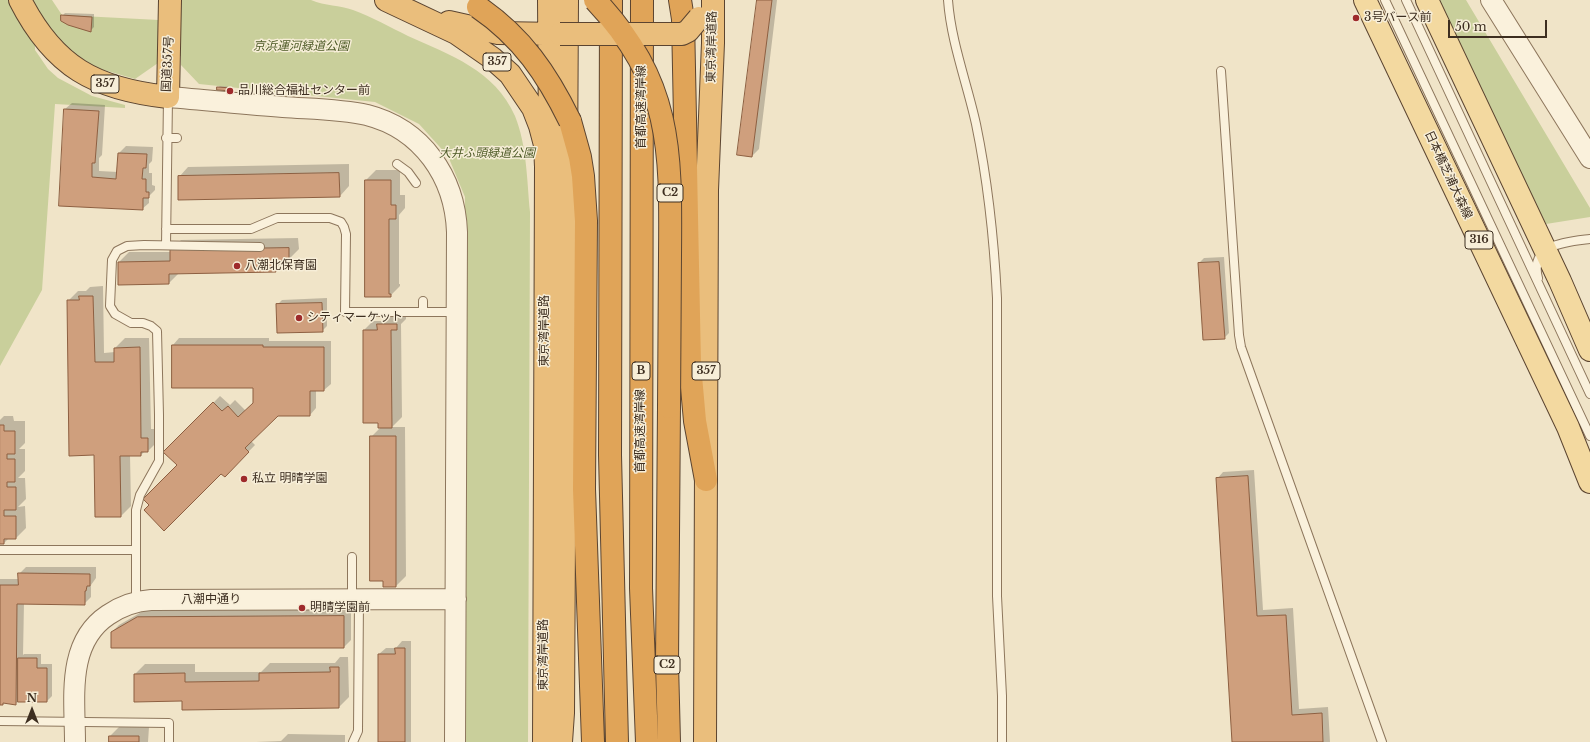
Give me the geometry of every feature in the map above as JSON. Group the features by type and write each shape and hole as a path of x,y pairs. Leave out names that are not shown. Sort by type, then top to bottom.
{"highway":[{"name":"国道357号","path":"20,0 37,29 52,48 79,72 114,87 168,97 170,0"},
{"path":"466,0 502,25 532,56 560,100 570,121"},
{"path":"491,0 516,23 539,54 559,90 570,121 580,157 585,198 584,489 593,742"},
{"name":"357","path":"546,167 550,144 554,34 549,0"},
{"name":"東京湾岸道路","path":"561,742 563,713 567,0"},
{"name":"C2","path":"595,0 612,18 638,56 648,74 665,129 668,152 670,194 667,588 669,742"},
{"path":"611,0 610,455 616,742"},
{"name":"首都高速湾岸線","path":"642,0 641,588 646,742"},
{"path":"680,0 683,19 690,364 696,421 706,480"},
{"name":"東京湾岸道路","path":"705,742 707,190 713,43 713,0"},
{"path":"389,2 445,22 498,33 682,34 688,31 701,9"},
{"name":"東京湾岸道路","path":"389,2 456,33 492,58 510,74 532,108 540,126 544,145 546,167 544,742"},
{"path":"667,588 680,681 684,742"}],"main road":[{"name":"日本橋芝浦大森線","path":"1365,0 1568,427 1590,482"},
{"path":"1427,0 1545,249 1590,350"}],"street":[{"path":"1491,0 1590,158"},
{"path":"168,97 354,113 382,120 405,132 421,146 433,159 443,175 451,193 456,222 455,742"},
{"name":"八潮中通り","path":"75,742 77,664 85,640 100,620 119,608 136,602 151,600 456,600"}],"lane":[{"path":"948,0 949,15 984,165 995,253 997,313 997,596 1002,696 1002,742"},
{"path":"1385,0 1590,436"},
{"path":"1406,0 1590,394"},
{"path":"1221,71 1241,347 1382,742"},
{"path":"166,245 166,138 168,97"},
{"path":"166,138 177,138"},
{"path":"397,164 408,172 416,183"},
{"path":"166,228 251,229 277,218 330,218 341,222 346,234 345,312 457,312"},
{"path":"1541,290 1537,275 1537,265 1539,257 1545,249 1556,245 1590,239"},
{"path":"136,602 135,519 137,504 140,495 159,461 156,331 151,326 143,323 131,323 114,314 110,306 112,260 117,251 127,246 260,246"},
{"path":"423,301 423,312"},
{"path":"0,550 135,550"},
{"path":"352,557 355,600 358,731 353,742"},
{"path":"0,721 169,723 169,742"}],"green space":[{"path":"0,0 52,0 62,15 159,20 158,48 181,49 181,0 311,0 348,8 440,50 470,66 483,75 496,87 506,100 515,116 522,139 526,164 530,212 528,742 462,742 465,197 448,156 419,124 375,102 199,84 181,65 181,56 158,55 158,63 135,79 97,68 73,53 48,30 35,10 35,50 48,69 58,78 92,96 125,105 125,108 55,104 42,290 0,366"},
{"path":"1437,0 1466,0 1590,208 1590,217 1546,224"}],"building":[{"path":"757,0 772,0 752,157 737,155"},
{"path":"61,15 92,17 91,32 68,25 61,21"},
{"path":"217,87 232,88 232,91 217,90"},
{"path":"64,109 99,111 95,163 92,163 92,177 116,179 118,153 147,154 146,168 143,168 142,179 146,179 146,192 149,192 149,198 143,198 143,210 59,206"},
{"path":"339,173 340,197 178,200 178,176"},
{"path":"365,180 391,180 391,205 396,205 396,219 389,219 389,294 391,294 391,297 365,297"},
{"path":"289,248 289,260 276,261 276,272 169,274 169,284 118,285 118,262 170,261 170,250"},
{"path":"1219,262 1225,339 1203,340 1198,263"},
{"path":"79,296 93,296 95,362 114,362 114,348 140,347 141,438 148,438 148,452 141,452 141,456 120,456 121,517 95,517 94,455 69,456 67,300 79,300"},
{"name":"シティマーケット","path":"322,303 323,332 277,333 276,304"},
{"path":"377,324 397,324 397,330 391,330 392,428 378,428 378,423 363,423 363,330 377,330"},
{"path":"172,345 324,347 324,391 310,391 310,416 278,416 245,448 249,452 225,477 221,474 164,531 144,510 149,505 143,499 177,465 163,452 213,402 222,411 228,406 238,417 253,403 253,388 172,388"},
{"path":"0,425 4,425 4,431 15,431 15,454 7,454 7,459 15,459 15,482 7,482 7,487 16,487 16,510 4,510 4,516 16,516 16,539 4,539 4,544 0,544"},
{"path":"370,436 396,436 396,587 383,587 383,581 370,581"},
{"path":"1248,476 1257,616 1286,615 1292,715 1322,713 1323,742 1232,742 1216,478"},
{"path":"18,573 90,574 90,586 87,586 85,591 85,605 17,604 16,705 3,703 3,705 0,705 0,585 18,585"},
{"path":"344,616 344,648 111,648 111,632 137,617"},
{"path":"395,648 405,648 405,742 378,742 378,654 395,654"},
{"path":"18,658 37,658 37,668 47,668 47,702 18,702"},
{"path":"330,667 339,667 339,708 182,710 182,701 134,702 134,674 185,673 185,682 259,681 259,673 330,672"},
{"path":"109,736 139,736 139,742 109,742"}],"place":[{"name":"3号バース前","path":"1356,18"},
{"name":"品川総合福祉センター前","path":"230,91"},
{"name":"八潮北保育園","path":"237,266"},
{"name":"シティマーケット","path":"299,318"},
{"name":"私立 明晴学園","path":"244,479"},
{"name":"明晴学園前","path":"302,608"}],"park label":[{"name":"京浜運河緑道公園","path":"301,47"},
{"name":"大井ふ頭緑道公園","path":"487,154"}]}
